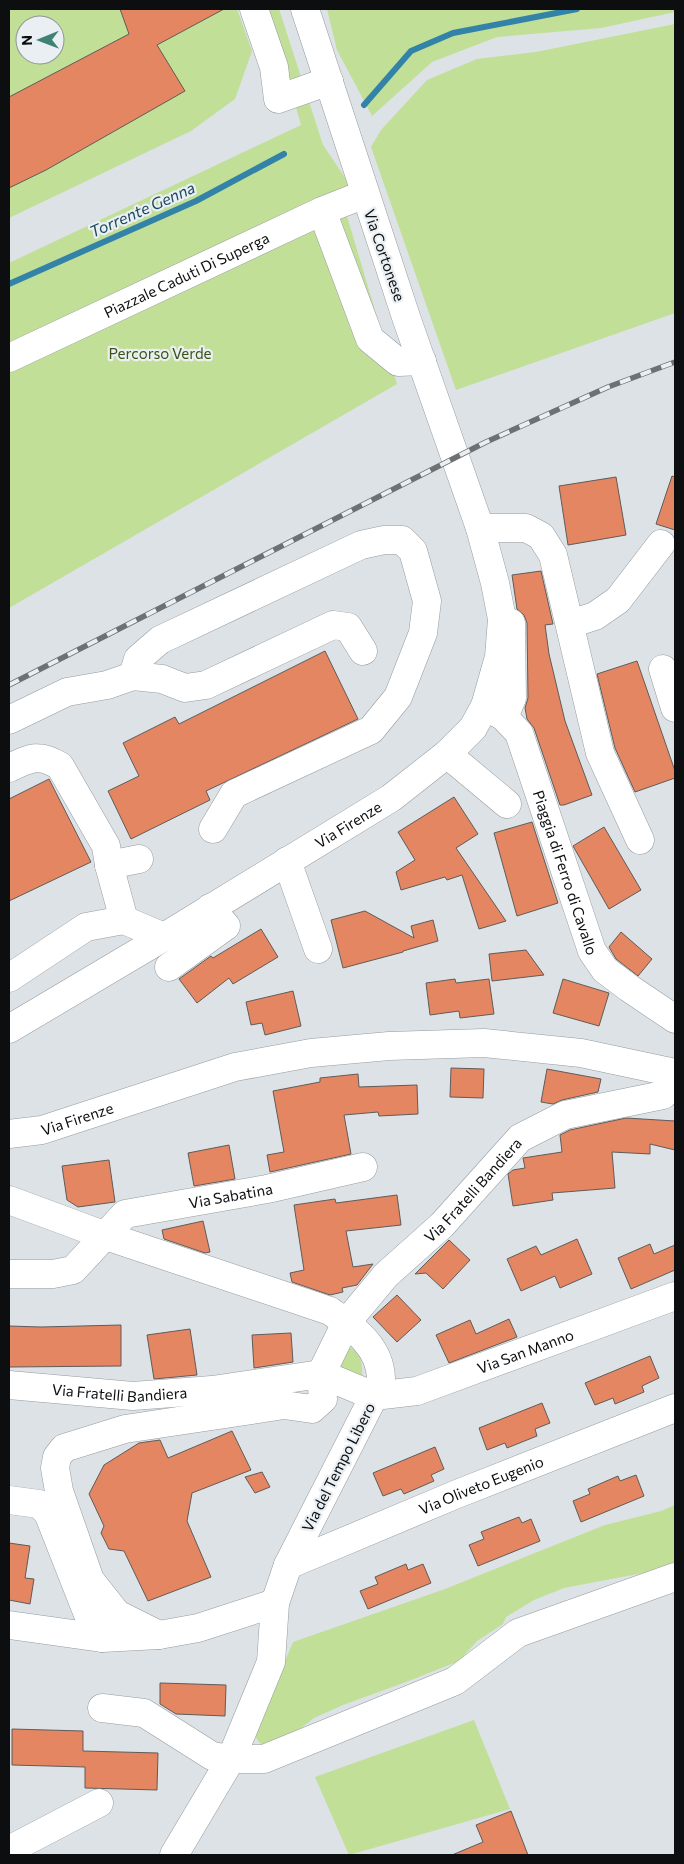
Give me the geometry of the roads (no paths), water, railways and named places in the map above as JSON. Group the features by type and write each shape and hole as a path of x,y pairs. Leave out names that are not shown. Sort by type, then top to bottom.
{"street":[{"path":"254,9 274,67 278,99 329,81"},
{"name":"Via Cortonese","path":"305,9 365,194 470,498"},
{"name":"Piazzale Caduti Di Superga","path":"9,358 322,211 365,194"},
{"path":"322,211 370,340 398,362 422,361"},
{"name":"Via Firenze","path":"9,1029 392,798 447,754 473,728 495,711 502,619 495,583 470,498"},
{"path":"480,528 526,528 541,536 553,555 600,753 640,840"},
{"path":"132,676 138,659 160,640 360,545 384,540 402,540 413,551 427,601 423,633 398,697 371,730 234,794 213,829"},
{"path":"570,624 595,616 618,600 661,544"},
{"path":"9,720 67,692 107,685 132,676 162,679 185,688 206,685 333,625 348,627 363,652"},
{"path":"663,669 675,708"},
{"name":"Piaggia di Ferro di Cavallo","path":"495,711 519,733 592,951 605,970 675,1019"},
{"path":"447,754 507,804"},
{"path":"9,768 30,758 47,758 60,766 106,846 109,865 124,920"},
{"path":"109,865 139,859"},
{"path":"287,861 318,949"},
{"path":"169,967 226,926 210,908"},
{"path":"9,978 86,927 124,920 164,937"},
{"name":"Via Firenze","path":"9,1134 42,1130 235,1067 311,1053 379,1046 484,1043 581,1053 675,1073"},
{"name":"Via Fratelli Bandiera","path":"9,1385 133,1396 212,1390 321,1374 346,1323 386,1275 442,1224 520,1138 565,1115 663,1095 675,1078"},
{"name":"Via Sabatina","path":"106,1236 125,1214 267,1189 363,1167"},
{"name":"Via del Tempo Libero","path":"9,1200 106,1236 330,1311 369,1344 377,1361 381,1379 374,1396 288,1565 275,1603 271,1662 231,1759 174,1855"},
{"path":"9,1274 53,1274 73,1270 106,1236"},
{"name":"Via San Manno","path":"374,1396 417,1391 675,1296"},
{"path":"159,1635 117,1614 90,1580 59,1491 55,1468 57,1457 64,1448 125,1429 284,1405 312,1409 323,1399 321,1374 374,1396"},
{"name":"Via Oliveto Eugenio","path":"288,1565 457,1494 675,1408"},
{"path":"9,1500 39,1504 48,1513 91,1622 102,1638"},
{"path":"102,1708 144,1713 212,1756 231,1759 264,1759 455,1681 518,1633 675,1577"},
{"path":"9,1625 102,1638 159,1635 198,1628 275,1603"},
{"path":"9,1850 99,1803"}],"waterway":[{"name":"Torrente Genna","path":"364,105 411,51 453,33 577,9"},
{"name":"Torrente Genna","path":"9,284 196,201 284,154"}],"railway":[{"path":"9,685 486,442 608,387 675,362"}],"park label":[{"name":"Percorso Verde","path":"160,353"}]}
